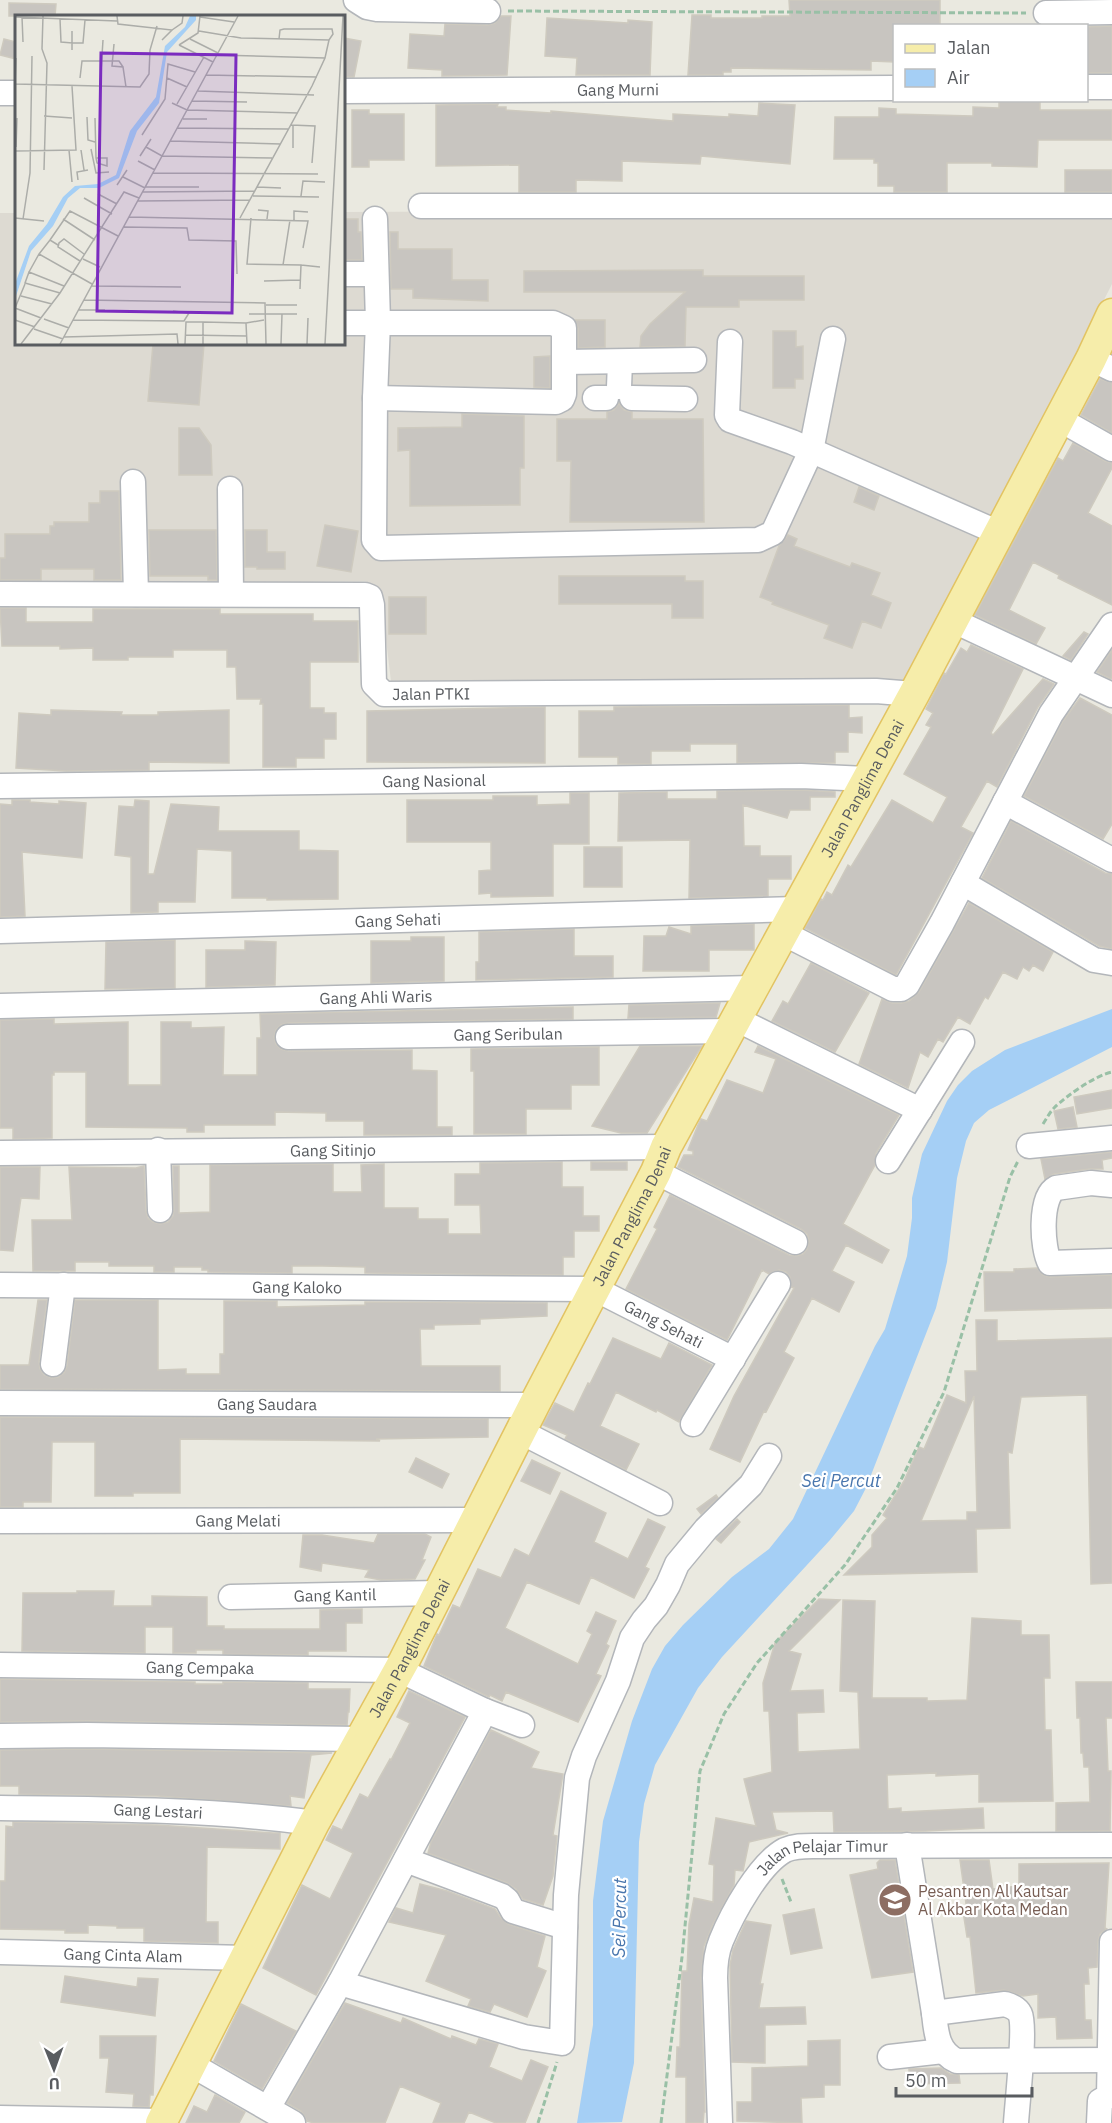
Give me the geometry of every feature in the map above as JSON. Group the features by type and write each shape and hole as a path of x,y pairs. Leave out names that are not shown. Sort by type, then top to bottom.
{"main road":[{"name":"Jalan Panglima Denai","path":"161,2122 314,1823 439,1593 661,1159 914,694 1059,419 1102,364 1112,315"}],"street":[{"path":"362,3 377,9 488,10"},
{"path":"1046,13 1112,12"},
{"path":"1088,87 1112,87"},
{"name":"Gang Murni","path":"345,91 893,88"},
{"path":"421,206 1112,206"},
{"path":"375,219 378,322 374,540 381,548 758,540 772,532 811,450 833,339"},
{"path":"345,274 376,274"},
{"path":"345,323 557,324 562,326 565,332 564,394 562,399 556,402 375,398"},
{"path":"730,342 727,415 730,420 811,450 999,533"},
{"path":"565,362 694,360"},
{"path":"620,362 613,395 685,399"},
{"path":"1059,419 1112,449"},
{"path":"133,482 136,594"},
{"path":"230,489 231,594"},
{"name":"Jalan PTKI","path":"0,594 365,595 370,597 372,605 374,684 384,694 876,691 914,694"},
{"path":"952,620 1112,695"},
{"path":"789,921 893,989 901,989 907,985 1051,714 1112,625"},
{"name":"Gang Nasional","path":"0,786 801,776 867,779"},
{"path":"1005,802 1112,860"},
{"path":"963,883 1094,960 1112,963"},
{"name":"Gang Sehati","path":"0,931 789,921"},
{"name":"Gang Ahli Waris","path":"0,1006 753,988"},
{"path":"733,1025 920,1110"},
{"name":"Gang Seribulan","path":"288,1037 733,1025"},
{"path":"888,1161 962,1042"},
{"path":"1029,1146 1112,1138"},
{"path":"158,1150 160,1210"},
{"name":"Gang Sitinjo","path":"0,1153 158,1150 661,1159"},
{"path":"661,1159 795,1242"},
{"path":"1112,1185 1091,1183 1051,1190 1047,1197 1044,1214 1046,1254 1050,1263 1112,1261"},
{"path":"693,1424 778,1284"},
{"name":"Gang Kaloko","path":"0,1285 595,1289"},
{"path":"53,1364 63,1285"},
{"name":"Gang Sehati","path":"595,1289 733,1359"},
{"name":"Gang Saudara","path":"0,1403 534,1406"},
{"path":"521,1432 660,1503"},
{"path":"340,1983 524,2037 562,2043 566,1967 565,1927 577,1778 593,1732 618,1682 632,1638 656,1606 682,1557 706,1529 751,1485 769,1456"},
{"name":"Gang Melati","path":"0,1521 476,1520"},
{"name":"Gang Kantil","path":"231,1597 439,1593"},
{"name":"Gang Cempaka","path":"0,1665 399,1670"},
{"path":"399,1670 485,1711 522,1725"},
{"path":"268,2108 340,1983 485,1711"},
{"path":"0,1736 360,1739"},
{"name":"Gang Lestari","path":"0,1808 138,1810 261,1816 314,1823"},
{"path":"907,1845 937,2036 943,2051 952,2059 963,2063 1110,2060"},
{"name":"Jalan Pelajar Timur","path":"720,2123 715,1965 720,1941 748,1889 764,1867 783,1852 790,1848 813,1846 1112,1845"},
{"path":"406,1860 502,1896 513,1911 565,1927"},
{"path":"1099,2123 1100,2101 1109,2096 1112,1942"},
{"name":"Gang Cinta Alam","path":"0,1952 246,1958"},
{"path":"934,2013 1005,2004 1018,2011 1022,2019 1016,2123"},
{"path":"890,2057 943,2051"},
{"path":"192,2065 293,2123"},
{"path":"0,2118 161,2122"}],"path":[{"path":"488,10 1046,13"},
{"path":"661,2123 682,1957 700,1771 703,1762 724,1714 757,1663 845,1565 897,1488 944,1392 1010,1177 1019,1159 1053,1108 1105,1073 1112,1072"},
{"path":"538,2123 562,2043"}],"shaded area":[{"path":"1112,209 1112,284 910,685 392,690 380,588 365,581 195,584 0,582 0,213 15,213 15,345 345,345 345,212"}],"water":[{"name":"Sei Percut","path":"1112,1009 1112,1047 989,1110 974,1123 966,1141 957,1178 947,1262 936,1308 866,1488 854,1511 830,1540 722,1657 698,1688 655,1765 644,1804 639,1842 634,2063 622,2122 577,2123 593,2025 593,1901 603,1821 632,1721 652,1669 665,1646 683,1625 732,1577 769,1549 793,1519 885,1329 907,1256 912,1198 922,1154 947,1101 958,1085 972,1071 1005,1050"}],"building":[{"path":"789,0 940,0 940,24 893,24 893,62 871,61 871,70 731,68 731,72 723,72 723,75 688,75 692,15 711,15 711,18 790,16"},
{"path":"9,3 56,4 55,15 9,16"},
{"path":"501,16 511,16 507,75 442,76 442,70 408,68 410,34 444,36 445,24 488,25 495,23"},
{"path":"547,18 628,23 628,20 652,22 650,75 576,75 577,58 545,56"},
{"path":"1112,26 1112,73 1088,73 1088,27"},
{"path":"345,38 361,41 354,77 345,77"},
{"path":"4,39 15,42 15,59 0,55"},
{"path":"999,102 1040,102 1040,110 1112,110 1112,140 1038,140 1037,167 992,166 992,163 947,163 947,192 894,192 894,186 878,186 878,163 874,163 874,159 834,159 835,117 879,117 879,108 896,109 896,114 973,116 973,107 999,108"},
{"path":"759,103 795,105 790,164 701,156 700,164 622,161 622,181 576,180 576,192 519,192 519,165 436,166 436,105 498,104 497,107 506,107 506,110 551,113 551,111 673,121 673,114 758,116"},
{"path":"352,110 369,110 369,114 404,114 404,160 369,160 369,167 352,167"},
{"path":"1065,170 1112,170 1112,192 1065,192"},
{"path":"345,219 358,219 362,260 345,260"},
{"path":"390,232 398,232 398,249 452,249 452,280 488,280 488,301 413,298 413,289 391,289"},
{"path":"703,270 703,276 804,276 804,300 739,300 739,307 686,307 685,346 640,347 641,336 650,324 685,292 524,292 524,271"},
{"path":"575,320 605,320 605,347 578,348 578,328"},
{"path":"773,331 796,331 796,347 803,346 803,379 795,379 795,388 773,388"},
{"path":"153,345 204,345 199,405 148,401"},
{"path":"550,356 550,388 534,387 534,357"},
{"path":"1100,379 1112,383 1112,433 1081,415"},
{"path":"619,403 624,410 632,412 632,419 703,419 704,522 570,522 571,461 557,461 557,419 607,419 607,412 614,410"},
{"path":"462,414 524,416 524,468 520,468 520,505 410,506 410,450 398,451 398,428 462,427"},
{"path":"179,428 199,428 211,445 212,475 179,475"},
{"path":"1073,443 1112,463 1112,468 1088,513 1112,526 1112,605 1058,578 1059,575 1033,562 1009,610 1045,628 1036,644 975,615 1058,458 1063,461"},
{"path":"859,487 879,496 874,510 854,502"},
{"path":"100,491 119,491 121,580 94,580 94,569 41,569 41,580 0,580 0,558 5,558 5,534 50,534 50,526 54,526 54,522 89,522 89,503 100,503"},
{"path":"325,525 358,531 351,572 317,566"},
{"path":"149,530 216,530 217,580 208,580 208,576 150,576"},
{"path":"245,530 267,530 267,552 285,552 285,569 245,567"},
{"path":"788,535 797,539 794,546 850,567 852,563 880,573 871,595 891,603 881,628 862,621 852,648 824,638 829,625 772,604 773,602 760,597 779,546"},
{"path":"559,576 685,576 685,581 703,581 703,618 672,618 672,604 559,604"},
{"path":"389,597 426,597 426,634 389,634"},
{"path":"0,608 26,608 26,622 93,622 93,609 220,609 220,614 313,614 313,621 358,621 358,662 310,662 310,708 324,708 324,713 336,713 336,739 324,739 324,758 296,758 296,767 263,767 263,704 260,704 261,699 237,699 236,667 227,667 227,650 173,650 173,657 93,660 93,648 2,646"},
{"path":"1084,632 1088,634 1071,660 1063,656"},
{"path":"971,645 1023,669 991,733 993,735 1043,679 1054,684 1038,707 997,787 987,781 961,827 973,833 896,975 805,928 821,899 823,900 827,892 832,895 848,865 851,867 892,800 933,823 947,797 904,774 931,727 926,725 933,713 926,709 944,673 946,674 961,648 967,652"},
{"path":"1112,650 1112,676 1111,679 1097,672"},
{"path":"1080,698 1112,715 1112,824 1103,839 1024,796 1063,721"},
{"path":"849,705 849,718 862,717 862,733 848,732 848,752 835,752 835,763 737,763 737,744 690,744 690,751 651,751 651,764 618,764 618,757 579,757 579,711 614,711 614,707"},
{"path":"545,707 545,763 367,762 367,711"},
{"path":"51,710 158,715 158,712 229,710 229,763 149,762 149,770 66,771 16,768 19,713 51,715"},
{"path":"717,791 835,792 835,797 810,797 810,810 790,810 787,818 743,805 744,846 760,846 760,856 791,856 791,879 768,879 768,896 689,898 690,840 618,841 619,793 667,792 667,799 717,799"},
{"path":"570,793 589,793 589,844 553,844 553,896 491,897 491,893 479,894 479,871 491,870 491,842 407,842 407,800 493,800 493,796 537,796 537,805 570,804"},
{"path":"12,800 59,804 59,801 86,803 82,858 22,852 25,916 0,917 0,804 12,805"},
{"path":"135,800 149,801 148,874 154,874 171,804 219,807 218,831 299,831 299,850 338,851 338,899 232,898 232,851 197,849 195,902 158,902 158,912 131,913 131,857 115,855 119,806 134,807"},
{"path":"1011,821 1105,873 1112,874 1112,949 1099,946 982,878"},
{"path":"584,847 622,847 622,887 584,887"},
{"path":"969,903 1053,952 1043,971 1033,965 1029,971 1023,967 1017,979 1003,972 988,999 985,997 970,1024 958,1017 943,1042 938,1039 928,1057 920,1052 908,1088 859,1064 882,999 892,1003 902,1003 909,1001 919,992"},
{"path":"754,924 754,950 709,950 709,971 643,971 644,936 666,936 669,927 691,934 691,926"},
{"path":"574,929 574,956 613,956 613,977 476,980 476,962 479,962 479,932"},
{"path":"411,937 444,937 444,981 371,983 371,941 411,941"},
{"path":"175,940 175,988 105,989 106,942"},
{"path":"245,941 276,942 275,985 206,987 206,950 245,950"},
{"path":"811,963 869,993 835,1052 772,1021 783,1001 788,1004"},
{"path":"720,1003 716,1017 628,1018 629,1005"},
{"path":"573,1007 573,1019 288,1023 276,1030 274,1037 276,1044 288,1051 412,1050 412,1070 437,1071 437,1127 452,1127 452,1135 364,1135 364,1121 326,1121 326,1113 275,1112 275,1125 204,1125 204,1132 187,1132 187,1128 86,1127 86,1072 54,1072 52,1075 52,1138 13,1139 13,1128 0,1128 0,1020 54,1019 54,1024 128,1022 128,1085 161,1085 161,1022 191,1022 191,1028 224,1027 223,1075 257,1075 257,1038 261,1038 260,1014"},
{"path":"640,1046 702,1046 647,1133 621,1133 592,1126"},
{"path":"758,1046 899,1115 876,1153 875,1165 843,1224 889,1250 882,1263 846,1245 832,1271 854,1282 839,1312 812,1298 784,1352 794,1358 766,1412 764,1411 740,1462 710,1449 734,1396 794,1288 791,1287 790,1277 786,1272 779,1270 769,1274 762,1270 727,1340 626,1289 657,1229 654,1227 670,1195 789,1255 803,1254 807,1249 809,1241 807,1234 801,1229 678,1167 684,1155 693,1155 693,1151 688,1150 698,1125 701,1119 707,1121 727,1080 763,1093 776,1059 755,1052"},
{"path":"599,1047 599,1085 571,1085 571,1109 526,1109 526,1134 474,1134 474,1071 471,1071 471,1049"},
{"path":"1112,1090 1112,1108 1077,1114 1074,1097"},
{"path":"1073,1107 1077,1127 1058,1129 1054,1111"},
{"path":"1112,1152 1112,1158 1102,1160 1103,1169 1054,1174 1045,1179 1041,1159"},
{"path":"562,1162 562,1187 583,1187 583,1216 599,1216 599,1231 574,1231 574,1257 563,1257 563,1275 365,1273 365,1267 323,1266 292,1266 292,1273 208,1272 208,1270 202,1270 202,1267 174,1267 174,1272 154,1272 154,1266 109,1266 109,1262 75,1262 75,1271 33,1271 32,1220 72,1220 69,1167 136,1168 144,1166 146,1211 148,1218 160,1224 168,1222 173,1216 173,1166 179,1166 179,1213 210,1212 210,1165 333,1164 333,1192 362,1192 361,1165 384,1164 384,1208 418,1208 418,1219 448,1219 448,1234 481,1234 480,1205 455,1205 455,1174 480,1174 480,1163"},
{"path":"591,1162 627,1162 627,1170 591,1170"},
{"path":"0,1167 40,1167 39,1199 21,1198 13,1251 0,1250"},
{"path":"1037,1268 1043,1275 1050,1277 1112,1275 1112,1308 985,1311 984,1272 1014,1272 1014,1269"},
{"path":"38,1300 47,1300 40,1369 44,1375 52,1378 64,1373 67,1366 75,1300 158,1300 158,1370 186,1369 186,1374 220,1374 220,1354 224,1354 224,1301 277,1301 277,1307 365,1305 365,1302 547,1303 547,1316 480,1319 480,1324 434,1325 434,1329 420,1329 421,1366 500,1366 500,1391 0,1389 0,1365 29,1365"},
{"path":"976,1320 997,1320 997,1341 1112,1338 1112,1583 1091,1584 1087,1395 1021,1397 1012,1453 1008,1452 1010,1528 976,1529 977,1572 844,1575 872,1547 872,1535 887,1518 883,1515 904,1481 919,1447 924,1449 947,1395 966,1403 965,1371 977,1371","holes":["974,1396 977,1512 967,1512 967,1520 921,1521"]},
{"path":"613,1338 661,1359 669,1343 712,1365 679,1422 616,1392 600,1426 639,1444 626,1470 565,1439 567,1435 543,1425 555,1403 574,1412"},
{"path":"0,1417 488,1419 488,1437 376,1439 380,1441 180,1439 180,1493 133,1493 133,1496 95,1496 95,1442 52,1442 51,1502 23,1502 23,1507 0,1507"},
{"path":"416,1458 449,1474 442,1488 409,1472"},
{"path":"532,1460 560,1473 550,1494 521,1481"},
{"path":"561,1491 606,1513 594,1542 628,1559 648,1519 665,1527 645,1567 649,1569 634,1598 591,1577 579,1604 527,1582 505,1628 578,1664 592,1634 587,1631 596,1612 616,1621 606,1644 609,1646 596,1674 601,1676 578,1722 506,1692 502,1701 490,1695 489,1697 424,1666 437,1634 439,1635 453,1605 460,1608 478,1569 501,1578 515,1549 529,1556"},
{"path":"716,1495 718,1498 701,1514 697,1509"},
{"path":"737,1519 740,1522 721,1543 716,1539"},
{"path":"378,1534 425,1534 431,1537 422,1560 425,1560 415,1579 381,1580 365,1577 369,1570 322,1563 321,1571 300,1567 303,1535 322,1535 374,1543"},
{"path":"77,1591 114,1591 113,1606 152,1606 152,1596 207,1597 207,1626 224,1626 224,1629 320,1629 320,1610 362,1609 362,1623 346,1623 346,1651 308,1651 308,1655 223,1654 223,1650 173,1653 173,1627 145,1627 145,1653 22,1651 23,1593 77,1593"},
{"path":"819,1599 840,1600 789,1651 801,1654 790,1691 823,1690 824,1712 797,1713 798,1752 860,1749 858,1692 840,1691 843,1600 875,1601 872,1698 927,1698 927,1701 967,1700 972,1618 1021,1621 1021,1635 1049,1635 1050,1678 1044,1678 1045,1730 1051,1730 1053,1801 979,1802 979,1774 936,1776 936,1773 887,1775 888,1809 901,1808 901,1812 983,1808 984,1828 834,1832 833,1811 772,1812 776,1830 788,1833 749,1842 743,1871 735,1870 734,1885 704,1946 701,1978 705,2112 703,2123 686,2123 686,2077 676,2077 677,2047 680,2047 682,1971 687,1971 689,1924 694,1898 713,1902 714,1865 709,1864 716,1818 756,1826 744,1779 772,1772 769,1711 764,1711 763,1683 775,1643"},
{"path":"0,1679 195,1682 195,1684 308,1683 308,1689 350,1689 349,1712 347,1725 0,1722"},
{"path":"1076,1682 1112,1682 1112,1718 1106,1718 1108,1771 1111,1771 1110,1831 1056,1831 1056,1803 1090,1802 1089,1767 1084,1767 1083,1753 1081,1753"},
{"path":"409,1691 465,1717 316,1995 263,1968 302,1885 330,1899 353,1853 326,1840 333,1826 342,1830 360,1794 368,1798 391,1760 410,1723 397,1717"},
{"path":"491,1730 539,1752 531,1768 563,1774 553,1835 557,1836 553,1876 543,1905 523,1899 516,1889 507,1883 428,1853 431,1842"},
{"path":"0,1750 332,1753 311,1755 304,1798 290,1796 291,1806 158,1796 19,1794 19,1786 0,1786"},
{"path":"13,1822 157,1825 280,1833 280,1849 207,1847 206,1922 218,1922 218,1943 144,1941 144,1928 117,1928 117,1926 88,1925 88,1933 65,1933 65,1930 0,1929 0,1881 5,1881 6,1826 13,1827"},
{"path":"880,1860 895,1860 913,1972 872,1978 850,1875 878,1869 877,1863"},
{"path":"960,1860 989,1860 993,1889 1019,1886 1019,1864 1109,1863 1105,1928 1107,1929 1100,1934 1098,1941 1097,1967 1088,1968 1089,1984 1084,1984 1085,2020 1091,2020 1092,2038 1057,2039 1056,2017 1038,2018 1038,1994 1023,1996 1004,1990 976,1993 970,1937 967,1937 963,1911 967,1911"},
{"path":"420,1884 447,1891 495,1909 508,1924 545,1936 537,1967 546,1971 527,2017 494,2004 490,2012 468,2006 471,1999 426,1981 446,1935 389,1922 396,1908 413,1913"},
{"path":"814,1909 822,1948 791,1954 783,1915"},
{"path":"746,1921 771,1925 760,1984 763,1984 759,2008 805,2007 806,2024 765,2025 765,2063 732,2062 730,1965 733,1950"},
{"path":"65,1976 137,1987 138,1978 158,1979 155,2016 61,2002"},
{"path":"345,2003 401,2023 403,2018 451,2039 452,2036 476,2045 479,2039 498,2044 489,2067 522,2081 531,2060 548,2067 525,2123 496,2123 469,2112 464,2123 433,2123 441,2103 400,2086 385,2123 314,2123 307,2121 301,2111 287,2103"},
{"path":"241,2004 296,2031 262,2089 214,2061"},
{"path":"100,2036 156,2036 153,2095 150,2095 149,2107 133,2106 134,2094 106,2092 109,2058 100,2058"},
{"path":"840,2040 840,2085 824,2085 824,2097 801,2098 802,2123 737,2121 737,2102 752,2102 752,2068 808,2066 808,2041"},
{"path":"941,2068 950,2074 959,2075 960,2083 909,2084 909,2069"},
{"path":"215,2095 245,2112 239,2123 186,2123 194,2106 207,2112"}],"place":[{"name":"Pesantren Al Kautsar Al Akbar Kota Medan","path":"895,1900"}]}
